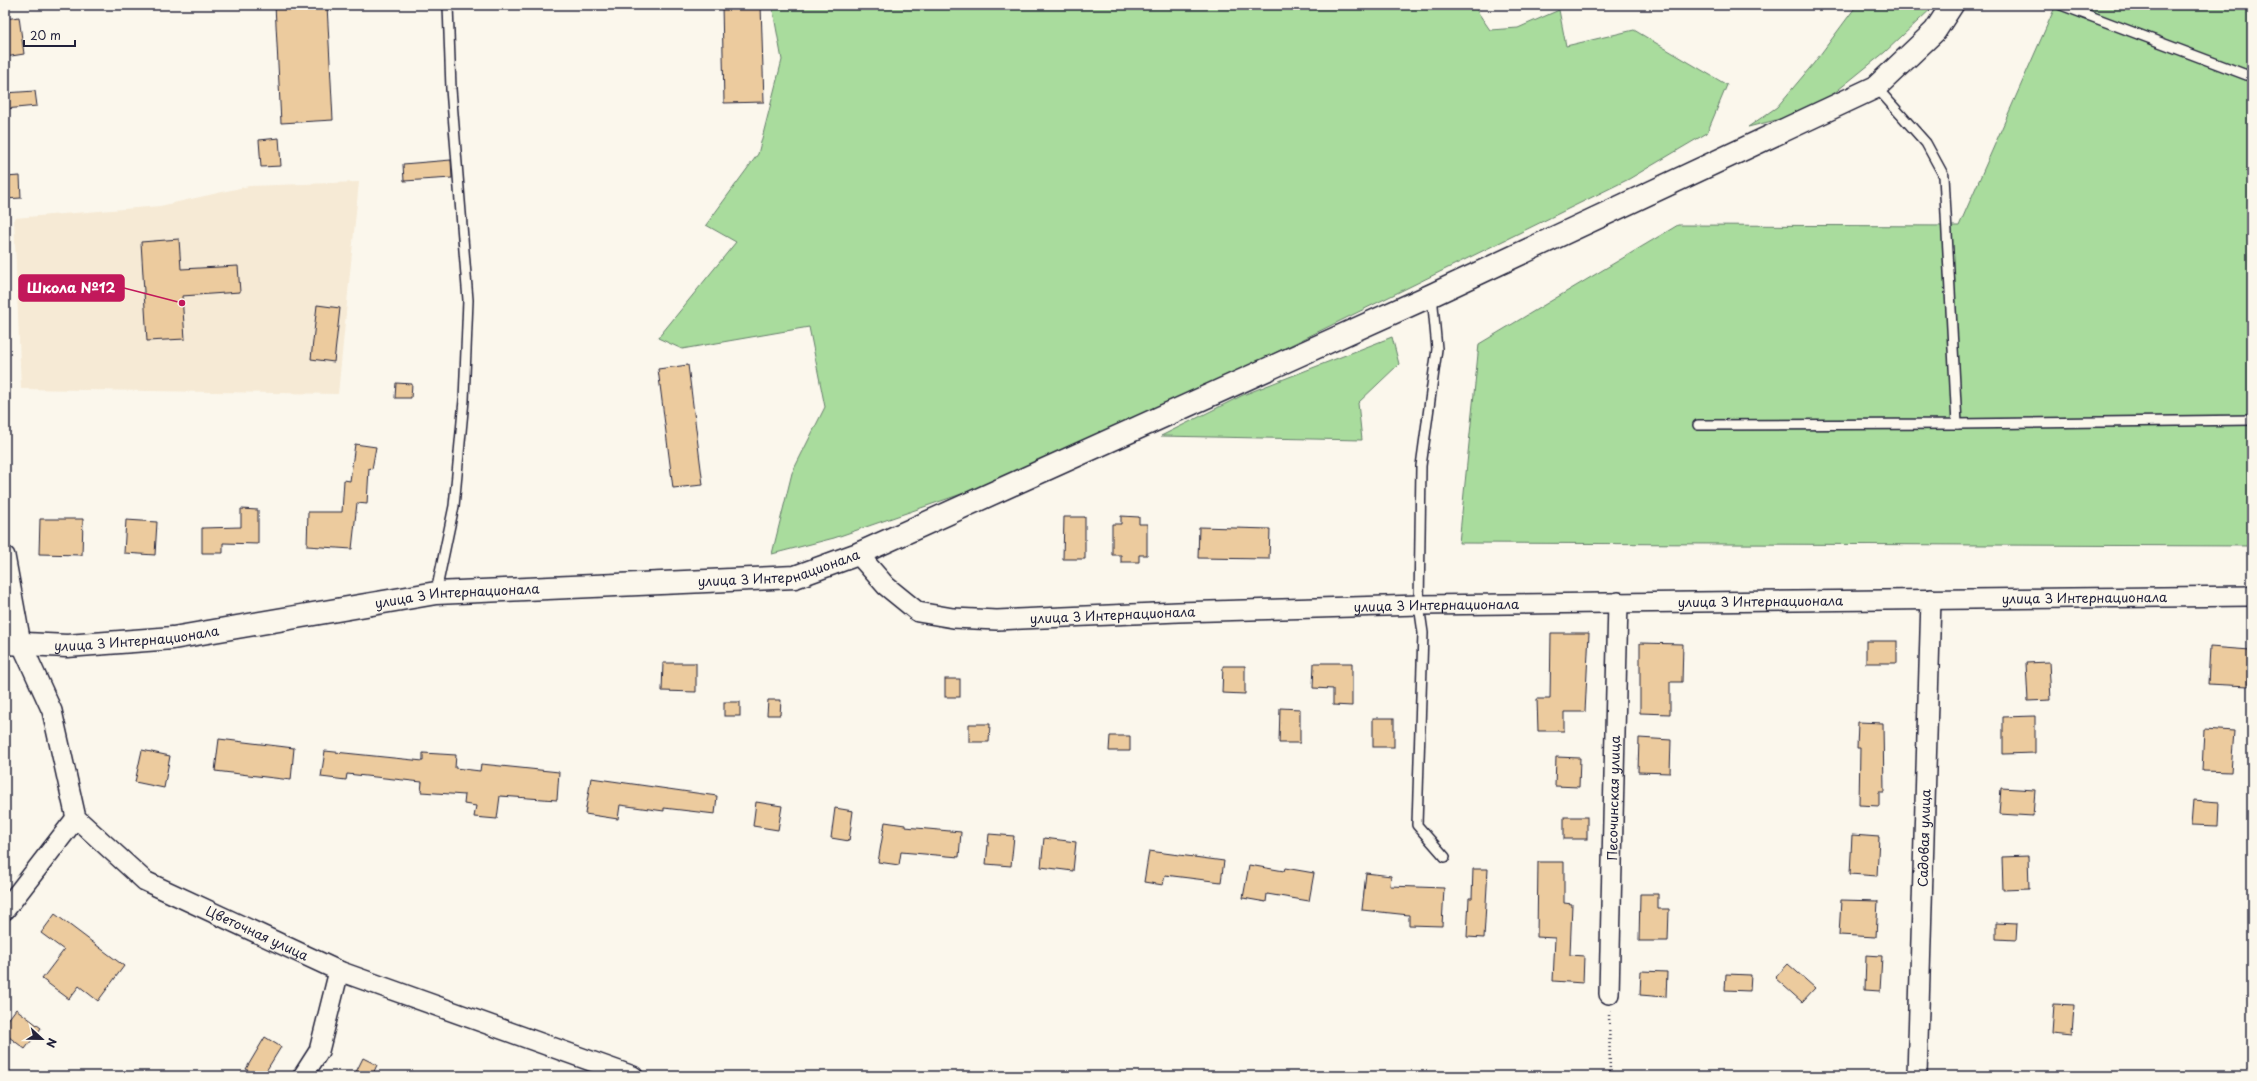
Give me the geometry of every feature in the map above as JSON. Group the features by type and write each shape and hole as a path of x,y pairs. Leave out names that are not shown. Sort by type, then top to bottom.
{"street":[{"path":"858,554 1432,295 1876,87 1935,31 1952,5"},
{"name":"улица 3 Интернационала","path":"13,643 67,646 173,638 436,592 795,578 858,554 886,586 918,612 953,618 997,620 1419,604 2252,596"},
{"path":"5,556 13,643 52,711 76,818 5,910"},
{"name":"Садовая улица","path":"1917,1076 1931,599"},
{"name":"Песочинская улица","path":"1609,994 1618,602"},
{"name":"Цветочная улица","path":"76,818 145,881 339,971 628,1075"},
{"path":"303,1076 319,1051 339,971"}],"lane":[{"path":"436,592 454,506 464,400 468,300 451,89 448,5"},
{"path":"2061,5 2252,77"},
{"path":"1876,87 1926,143 1944,176 1957,424"},
{"path":"1432,295 1437,349 1421,466 1419,604 1423,633 1417,825 1445,857"},
{"path":"1698,425 1957,424 2252,420"}],"path":[{"path":"1609,994 1610,1076"}],"shaded area":[{"path":"359,182 338,394 21,389 14,218 160,206 249,186"}],"green space":[{"path":"772,5 1473,5 1490,30 1518,28 1559,10 1566,46 1634,30 1727,85 1707,133 1629,179 1051,463 834,538 772,554 792,473 825,407 809,327 682,349 658,338 736,242 706,225 758,154 782,60"},
{"path":"1857,5 1935,5 1885,52 1812,111 1748,127 1777,107 1814,63"},
{"path":"2056,5 2252,5 2252,546 1459,543 1479,344 1678,225 1959,226"},
{"path":"1392,337 1399,364 1358,403 1362,440 1161,436 1243,395"}],"building":[{"path":"275,5 327,5 333,120 281,123"},
{"path":"722,5 761,5 764,102 724,103"},
{"path":"19,17 24,54 5,57 5,19"},
{"path":"35,91 37,106 5,109 5,93"},
{"path":"279,138 281,166 261,167 259,140"},
{"path":"451,160 452,178 404,181 403,164"},
{"path":"20,176 21,198 5,199 5,177"},
{"path":"179,239 181,269 238,266 240,292 182,296 185,339 147,341 141,242"},
{"path":"317,305 340,308 334,362 311,359"},
{"path":"688,365 703,485 673,488 658,369"},
{"path":"396,383 412,384 411,398 395,398"},
{"path":"355,444 376,447 372,469 369,468 367,504 357,503 352,549 307,546 308,512 342,512 344,480 350,481"},
{"path":"241,509 258,510 258,544 223,543 223,553 202,553 202,528 241,527"},
{"path":"1121,516 1139,517 1139,524 1147,524 1147,555 1139,555 1139,562 1121,562 1121,555 1112,555 1112,524 1121,524"},
{"path":"1064,517 1085,517 1085,559 1063,559"},
{"path":"40,519 83,519 82,555 39,554"},
{"path":"126,520 157,522 155,555 124,553"},
{"path":"1199,527 1270,529 1269,559 1198,558"},
{"path":"1551,633 1589,633 1585,712 1564,712 1564,731 1538,731 1537,699 1550,699"},
{"path":"1866,641 1897,641 1897,663 1866,663"},
{"path":"1640,643 1683,644 1682,682 1670,682 1670,714 1640,713"},
{"path":"2210,647 2250,650 2248,686 2208,684"},
{"path":"2049,662 2051,700 2028,701 2026,663"},
{"path":"663,663 696,663 696,692 662,691"},
{"path":"1314,663 1352,663 1352,706 1333,705 1333,689 1313,688"},
{"path":"1223,666 1245,666 1245,694 1222,693"},
{"path":"945,679 960,679 960,697 945,697"},
{"path":"768,700 781,700 780,715 767,715"},
{"path":"724,702 740,702 740,716 724,716"},
{"path":"1280,708 1300,709 1300,743 1279,743"},
{"path":"2035,716 2035,753 2003,754 2003,717"},
{"path":"1373,718 1394,718 1394,747 1373,747"},
{"path":"1858,722 1883,723 1884,792 1879,792 1879,806 1859,805 1860,748 1857,748"},
{"path":"969,724 990,724 989,742 969,742"},
{"path":"2204,729 2234,731 2231,772 2202,771"},
{"path":"1110,736 1130,736 1130,751 1109,751"},
{"path":"1639,738 1671,740 1670,773 1638,772"},
{"path":"219,739 294,748 291,780 215,771"},
{"path":"142,750 170,756 164,788 135,782"},
{"path":"325,751 423,761 423,753 456,755 455,768 480,771 481,764 559,772 557,800 500,796 497,819 474,817 476,806 464,804 465,795 421,792 422,782 347,774 346,780 321,777"},
{"path":"1556,757 1580,758 1579,787 1555,786"},
{"path":"591,778 717,796 715,814 664,808 664,811 620,805 618,819 585,814"},
{"path":"2001,788 2035,790 2033,816 1999,814"},
{"path":"2193,800 2219,802 2218,826 2191,825"},
{"path":"756,802 782,806 778,830 753,826"},
{"path":"835,808 853,811 849,841 831,838"},
{"path":"1564,817 1587,817 1587,839 1564,839"},
{"path":"885,822 905,825 905,827 961,832 959,857 901,852 899,865 878,862"},
{"path":"989,834 1014,836 1011,866 986,864"},
{"path":"1852,835 1879,837 1877,876 1850,874"},
{"path":"1044,838 1076,842 1073,871 1041,867"},
{"path":"1149,851 1224,861 1221,882 1165,875 1163,885 1144,882"},
{"path":"2028,856 2029,889 2003,890 2002,857"},
{"path":"1538,862 1564,862 1564,903 1572,904 1570,955 1584,956 1583,983 1553,981 1555,938 1537,937"},
{"path":"1249,865 1284,871 1285,868 1314,873 1309,901 1267,894 1266,902 1243,898"},
{"path":"1473,869 1488,869 1484,938 1467,937 1469,898 1472,898"},
{"path":"1366,873 1391,876 1390,886 1444,888 1442,926 1409,925 1409,915 1362,910"},
{"path":"1640,894 1658,894 1658,909 1669,909 1668,941 1639,941"},
{"path":"1841,900 1878,901 1876,937 1839,935"},
{"path":"55,914 124,966 98,1001 79,986 69,999 42,979 64,950 41,933"},
{"path":"1996,923 2017,924 2016,940 1996,939"},
{"path":"1866,955 1882,956 1880,991 1865,990"},
{"path":"1788,964 1815,988 1802,1002 1775,978"},
{"path":"1641,971 1667,972 1666,997 1640,995"},
{"path":"1726,974 1751,975 1750,991 1725,990"},
{"path":"2054,1004 2074,1005 2072,1036 2052,1034"},
{"path":"16,1009 41,1028 25,1049 5,1034 5,1024"},
{"path":"265,1037 281,1047 263,1076 257,1076 246,1069"},
{"path":"363,1058 377,1065 372,1076 354,1076"}],"place":[{"name":"Школа №12","path":"182,303"}]}
